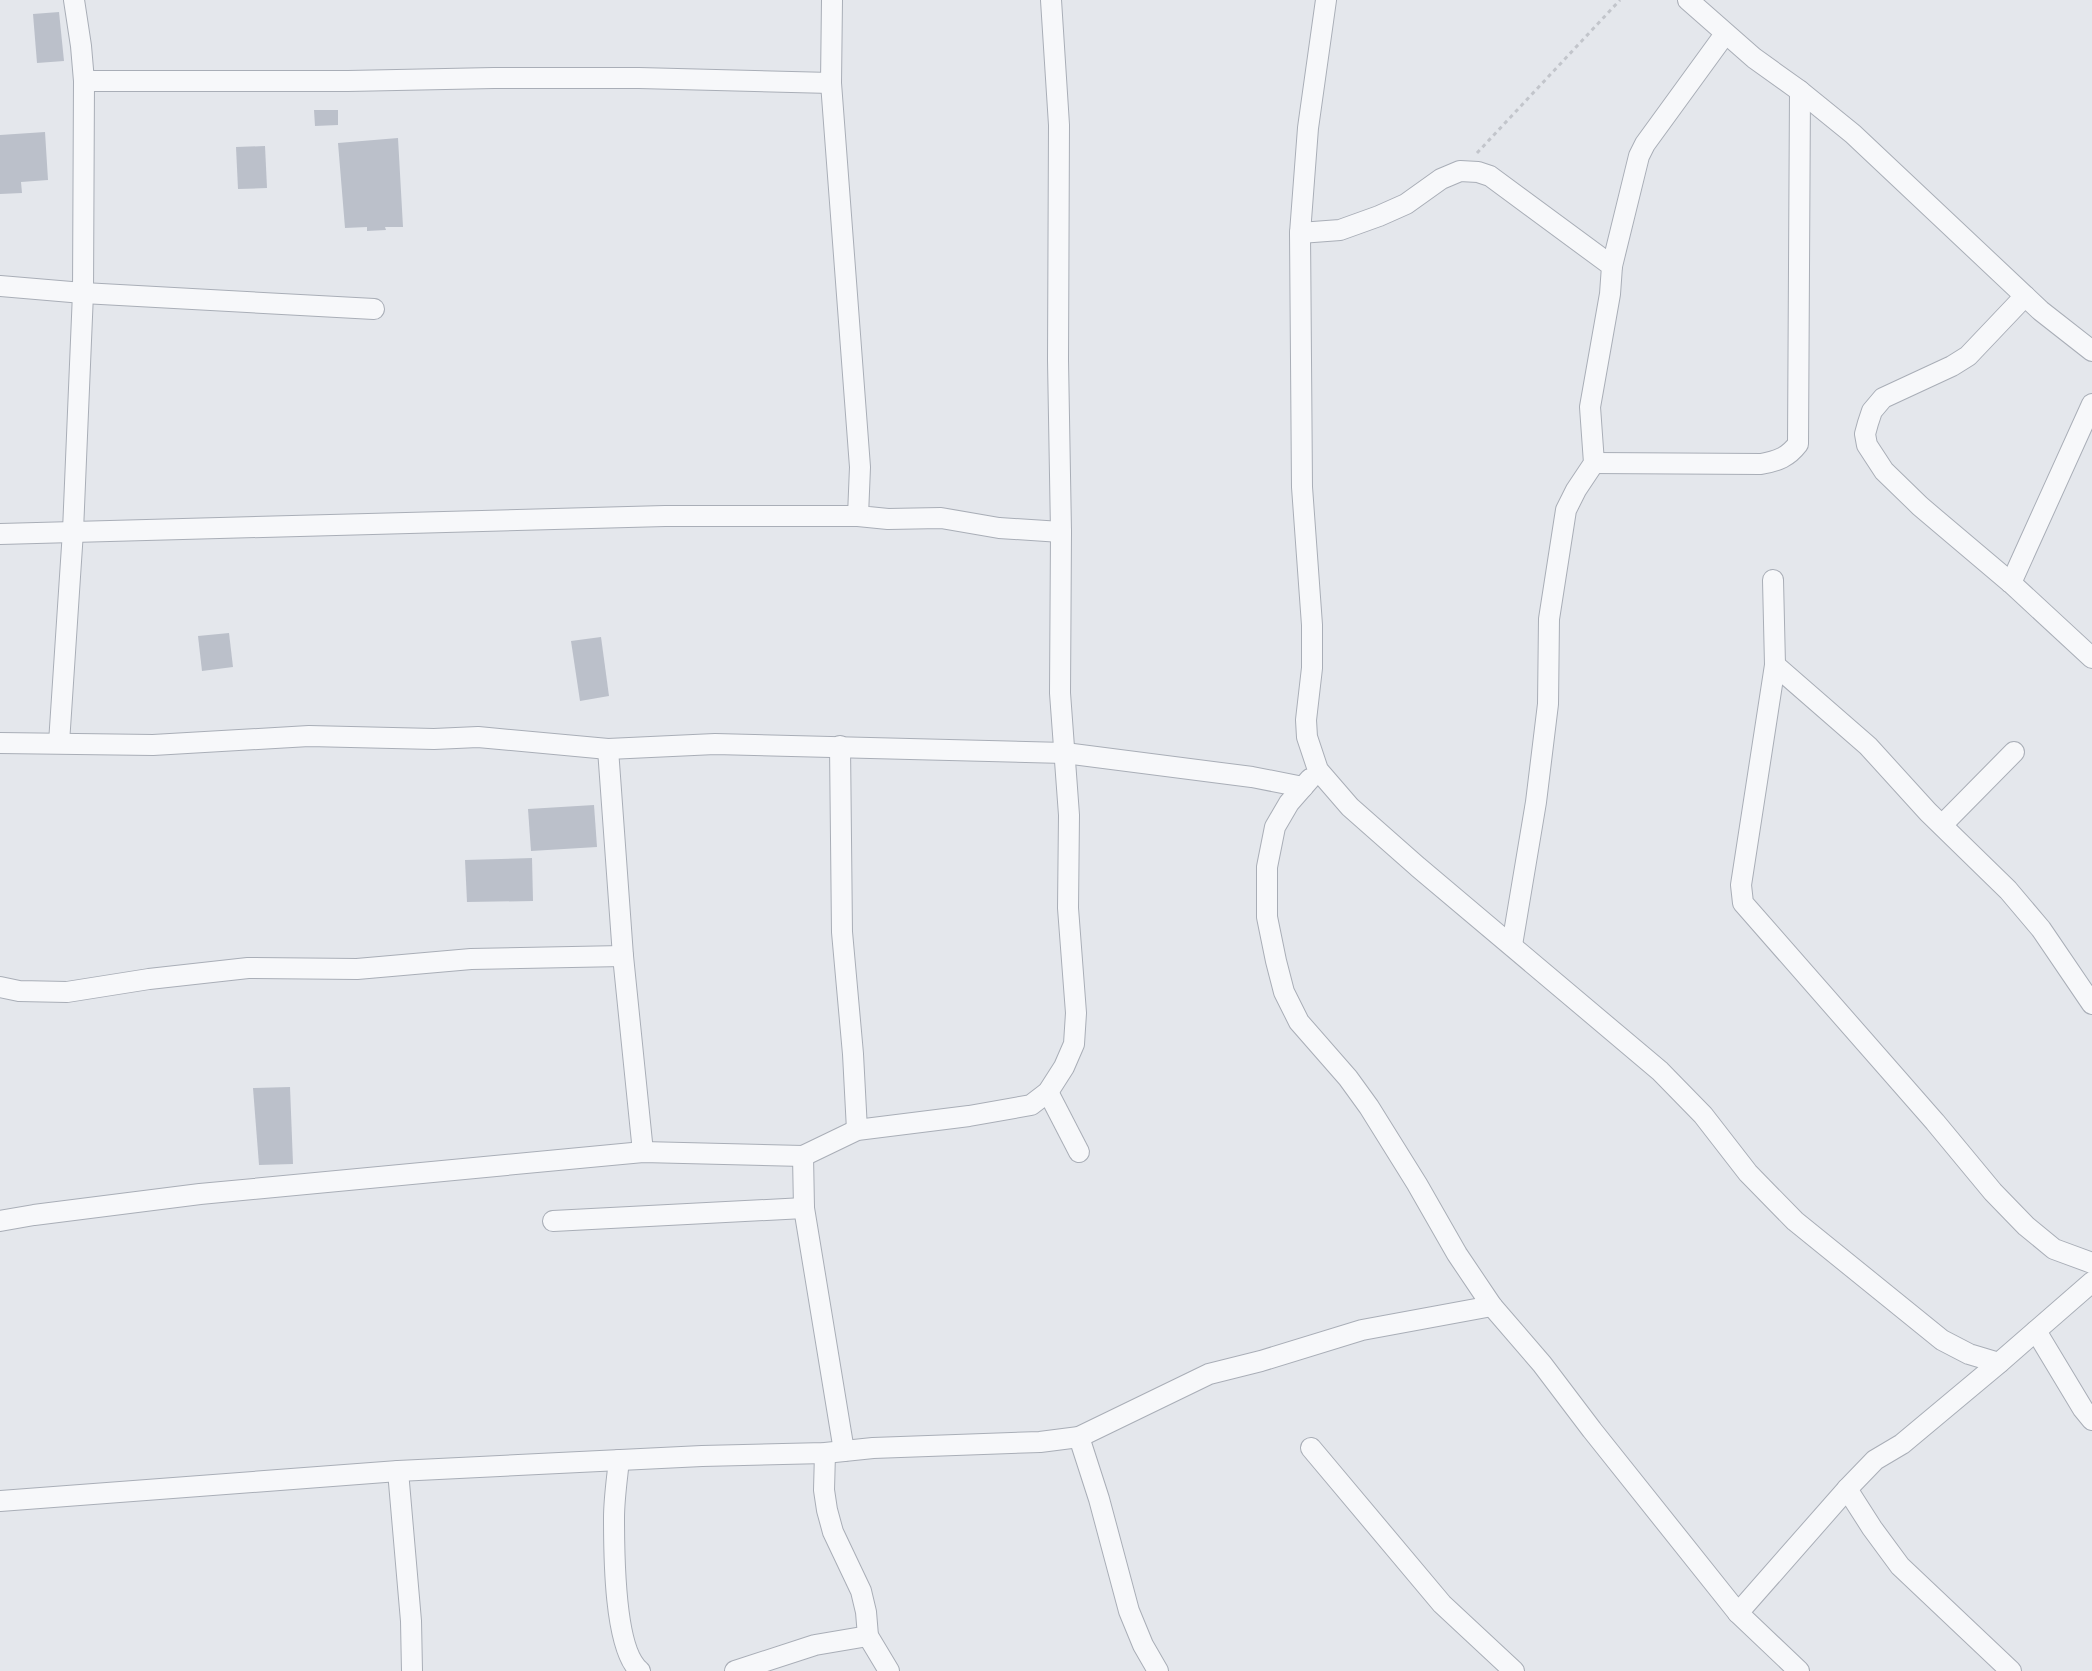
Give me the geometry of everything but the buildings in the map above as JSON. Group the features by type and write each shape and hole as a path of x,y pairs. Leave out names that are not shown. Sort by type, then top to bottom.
{"street":[{"path":"59,743 73,531 84,293 84,81 74,0"},
{"path":"832,0 831,83 860,467 858,516"},
{"path":"0,1221 200,1194 643,1152 803,1156 856,1130 968,1116 1030,1105 1048,1092 1064,1067 1074,1044 1076,1013 1068,908 1069,815 1060,694 1059,125 1051,0"},
{"path":"1326,0 1308,128 1300,233 1302,487 1312,625 1312,668 1306,720 1307,737 1318,770 1350,807 1418,867 1660,1071 1703,1115 1753,1178 1795,1220 1942,1340 1969,1354 1999,1363"},
{"path":"1688,0 1725,34 1800,91 1852,134 2041,312 2092,351"},
{"path":"1512,945 1536,802 1548,704 1549,619 1566,510 1576,490 1594,464 1590,408 1610,294 1612,266 1639,156 1656,127 1725,34"},
{"path":"84,81 639,78 831,83"},
{"path":"1594,464 1761,464 1778,461 1790,453 1798,444 1800,91"},
{"path":"1300,233 1340,230 1406,204 1441,179 1460,171 1478,172 1490,176 1612,266"},
{"path":"0,286 84,293 374,309"},
{"path":"2025,296 1968,356 1952,366 1883,398 1872,411 1865,434 1867,445 1884,471 1920,506 2011,583 2092,658"},
{"path":"2011,583 2092,404"},
{"path":"0,534 664,516 941,518 998,528 1061,532"},
{"path":"1773,580 1775,665 1741,885 1743,903 1935,1122 1999,1199 2026,1226 2054,1249 2092,1263"},
{"path":"1775,665 1868,746 1942,825 2008,890 2042,929 2092,1004"},
{"path":"0,743 154,745 309,736 424,739 478,737 608,749 715,744 1065,753 1252,777 1303,787"},
{"path":"840,746 842,932 853,1054 856,1130"},
{"path":"608,749 623,956 643,1152"},
{"path":"1942,825 2014,752"},
{"path":"1318,770 1289,803 1275,827 1267,866 1267,917 1284,992 1299,1022 1348,1078 1369,1107 1417,1184 1457,1254 1492,1306 1542,1364 1592,1430 1738,1613 1799,1671"},
{"path":"0,987 18,990 67,992 149,979 248,968 357,969 471,959 623,956"},
{"path":"1048,1092 1079,1152"},
{"path":"803,1156 804,1208 835,1452 824,1490 827,1510 834,1532 861,1591 866,1612 868,1636 889,1671"},
{"path":"553,1221 804,1208"},
{"path":"1738,1613 1847,1489 1875,1460 1902,1444 2092,1282"},
{"path":"0,1500 398,1471 835,1452 873,1448 1040,1442 1079,1437 1209,1374 1261,1361 1362,1330 1492,1306"},
{"path":"2036,1330 2083,1409 2092,1420"},
{"path":"1079,1437 1104,1517 1129,1611 1143,1645 1158,1671"},
{"path":"1311,1448 1442,1604 1514,1671"},
{"path":"619,1460 614,1517 618,1611 632,1665 640,1671"},
{"path":"398,1471 411,1622 412,1671"},
{"path":"1847,1489 1872,1528 1900,1566 2011,1671"},
{"path":"735,1671 815,1645 868,1636"}],"path":[{"path":"1460,171 1620,0"}]}
